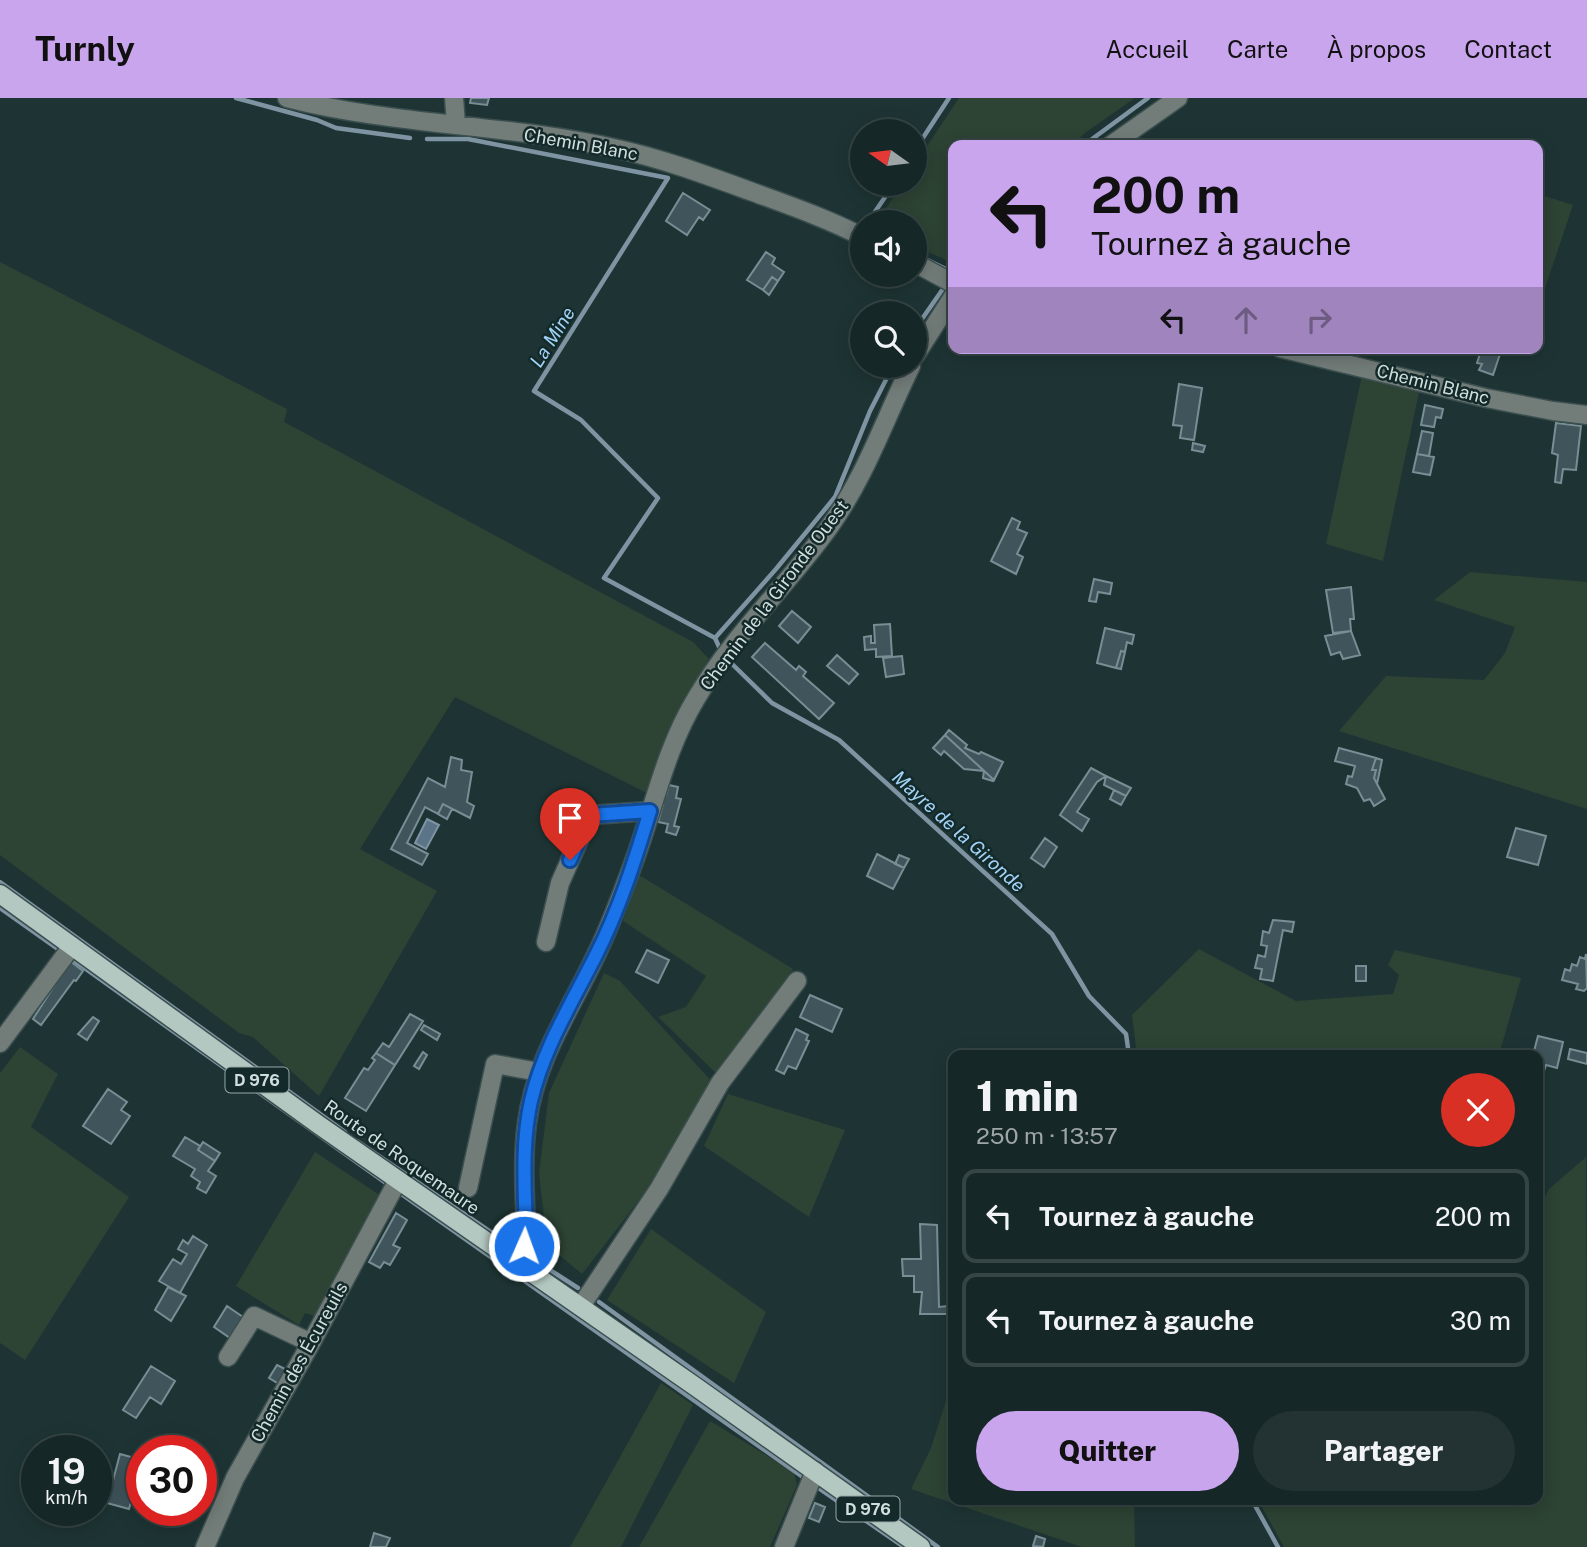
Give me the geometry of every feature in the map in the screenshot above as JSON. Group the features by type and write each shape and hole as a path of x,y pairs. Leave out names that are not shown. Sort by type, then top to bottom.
{"main road":[{"name":"Route de Roquemaure","path":"0,894 212,1049 921,1547"}],"street":[{"name":"Chemin Blanc","path":"288,98 313,101 369,115 456,124 617,148 680,165 799,209 850,231"},
{"path":"454,98 456,124"},
{"path":"1118,140 1178,98"},
{"path":"927,269 948,281"},
{"path":"927,337 948,304"},
{"name":"Chemin Blanc","path":"1305,354 1486,398 1587,415"},
{"name":"Chemin de la Gironde Ouest","path":"516,1262 524,1246 526,1234 524,1151 527,1122 540,1072 549,1046 598,952 634,863 676,737 694,700 718,662 829,528 853,492 906,378"},
{"path":"546,942 561,883 590,815 650,811"},
{"path":"0,1043 72,946"},
{"path":"581,1306 659,1189 720,1083 797,981"},
{"path":"468,1188 495,1064 540,1072"},
{"name":"Chemin des Écureuils","path":"205,1547 234,1478 311,1343 398,1180"},
{"path":"228,1357 254,1316 311,1343"},
{"path":"784,1547 815,1471"}],"green space":[{"path":"959,98 1135,98 1077,140 948,140 946,260 927,251 927,210 885,210 894,196 928,196 928,144"},
{"path":"1543,196 1573,205 1543,294"},
{"path":"0,262 287,409 284,422 693,642 709,659 673,725 647,793 455,697 360,849 437,891 319,1096 253,1037 239,1033 0,855"},
{"path":"1362,375 1420,388 1383,561 1326,544"},
{"path":"1470,572 1587,582 1587,809 1339,731 1386,676 1484,680 1505,653 1515,627 1434,600"},
{"path":"639,875 793,969 718,1075 658,1017 686,1007 706,976 623,921"},
{"path":"1199,949 1296,1001 1393,994 1399,975 1388,965 1395,950 1521,978 1500,1050 1136,1050 1132,1015"},
{"path":"604,973 620,981 714,1084 641,1198 582,1274 547,1245 539,1173 549,1093"},
{"path":"20,1047 58,1074 31,1127 129,1197 25,1360 0,1343 0,1073"},
{"path":"728,1094 845,1130 809,1217 704,1146"},
{"path":"315,1152 384,1198 334,1291 315,1316 305,1313 299,1325 236,1286"},
{"path":"1586,1157 1587,1547 1284,1547 1261,1505 1543,1505 1543,1202 1549,1189"},
{"path":"651,1229 766,1312 734,1383 607,1300"},
{"path":"661,1383 693,1405 621,1547 570,1547"},
{"path":"948,1395 948,1502 911,1489 931,1448"},
{"path":"710,1421 794,1472 797,1485 770,1547 639,1547"},
{"path":"958,1505 1134,1505 1135,1547 1082,1547"}],"water":[{"path":"427,819 439,825 426,849 415,843"}],"building":[{"path":"471,98 489,98 487,105 470,103"},
{"path":"683,193 710,210 703,220 699,217 687,235 666,221"},
{"path":"766,252 775,258 772,264 784,272 778,281 772,277 763,290 747,280"},
{"path":"772,277 778,281 769,295 763,290"},
{"path":"1480,354 1500,354 1493,375 1479,370 1482,364 1477,363"},
{"path":"1179,384 1202,388 1194,440 1180,438 1182,426 1173,425"},
{"path":"1425,405 1443,409 1441,418 1436,417 1434,427 1421,425"},
{"path":"1556,423 1581,426 1576,470 1563,469 1561,483 1555,482 1558,455 1552,453"},
{"path":"1422,431 1433,433 1429,456 1417,454"},
{"path":"1193,443 1205,446 1203,452 1192,450"},
{"path":"1417,454 1434,457 1430,475 1413,472"},
{"path":"1012,518 1020,522 1017,529 1027,533 1017,554 1023,557 1016,574 991,561"},
{"path":"1094,579 1112,583 1110,594 1098,592 1096,602 1089,601"},
{"path":"1351,587 1354,619 1350,619 1351,631 1333,633 1326,590"},
{"path":"792,611 811,627 798,643 779,626"},
{"path":"890,624 892,656 876,657 876,649 865,650 864,637 871,636 871,643 875,643 874,625"},
{"path":"1105,628 1134,635 1132,644 1127,642 1125,652 1121,651 1116,668 1097,663"},
{"path":"1351,631 1360,655 1343,659 1340,652 1331,655 1325,636"},
{"path":"765,643 796,670 799,666 806,672 803,676 834,703 819,719 752,657"},
{"path":"1121,651 1125,652 1121,669 1116,668"},
{"path":"837,655 858,674 849,684 827,666"},
{"path":"902,656 904,674 886,677 883,658"},
{"path":"949,730 967,745 965,748 1003,762 994,780 945,735"},
{"path":"945,735 994,780 983,778 984,771 964,769 944,751 941,755 933,748"},
{"path":"1339,748 1376,758 1372,770 1376,770 1374,778 1385,799 1374,806 1370,799 1364,801 1357,788 1346,784 1348,776 1352,777 1355,766 1335,761"},
{"path":"451,757 462,760 461,770 472,772 467,802 474,806 470,818 443,804 438,814 425,807 407,843 428,854 422,865 391,849 428,778 445,787"},
{"path":"1376,758 1382,760 1377,784 1374,778 1376,770 1372,770"},
{"path":"1091,768 1106,776 1097,782 1077,812 1089,819 1082,831 1060,815"},
{"path":"1106,776 1131,788 1126,796 1104,785"},
{"path":"669,785 678,787 676,798 681,799 674,826 679,827 676,835 666,832 668,824 658,822 663,804 659,803 662,794 666,795"},
{"path":"1114,790 1126,796 1121,805 1110,799"},
{"path":"443,804 452,809 447,819 438,814"},
{"path":"1516,828 1546,836 1538,865 1507,857"},
{"path":"1045,838 1057,847 1044,867 1031,858"},
{"path":"877,854 904,868 893,889 867,876"},
{"path":"899,855 909,859 904,868 895,864"},
{"path":"1273,920 1294,922 1292,932 1283,930 1273,981 1260,979 1262,969 1255,968 1258,955 1265,957 1267,946 1261,945 1263,931 1269,933"},
{"path":"647,950 669,960 658,983 636,972"},
{"path":"1586,954 1587,988 1584,991 1576,989 1578,984 1562,980 1565,969 1570,971 1572,964 1577,966 1580,957 1585,959"},
{"path":"70,961 83,971 41,1025 33,1019"},
{"path":"1356,966 1366,966 1366,981 1356,981"},
{"path":"810,995 842,1009 832,1032 800,1017"},
{"path":"410,1014 423,1021 395,1065 376,1053 383,1043 389,1047"},
{"path":"93,1017 99,1021 87,1040 78,1034"},
{"path":"424,1025 440,1034 437,1040 421,1030"},
{"path":"796,1029 808,1035 806,1040 809,1041 796,1069 788,1066 784,1074 776,1070"},
{"path":"1538,1036 1563,1042 1557,1068 1546,1065 1543,1074 1543,1050 1534,1050"},
{"path":"1570,1049 1587,1053 1587,1064 1568,1059"},
{"path":"423,1052 427,1055 419,1069 414,1066"},
{"path":"376,1053 395,1065 366,1111 345,1098 364,1068 368,1070 375,1060 372,1058"},
{"path":"108,1089 127,1102 121,1110 130,1116 111,1144 83,1126"},
{"path":"185,1137 200,1146 198,1150 215,1161 208,1171 216,1176 206,1193 197,1188 200,1182 191,1176 195,1169 173,1156"},
{"path":"203,1142 220,1153 215,1161 198,1150"},
{"path":"396,1213 407,1220 393,1245 400,1248 390,1265 384,1262 380,1268 369,1262"},
{"path":"920,1224 937,1225 939,1307 948,1306 948,1314 920,1314 922,1292 914,1292 914,1276 903,1276 902,1259 921,1259"},
{"path":"193,1236 207,1245 180,1293 159,1281 173,1259 181,1264 187,1254 178,1249 183,1240 188,1244"},
{"path":"168,1287 186,1296 171,1321 155,1310"},
{"path":"227,1306 243,1317 230,1338 214,1327"},
{"path":"277,1365 287,1370 279,1384 269,1378"},
{"path":"151,1366 175,1381 161,1404 150,1397 136,1418 123,1410"},
{"path":"120,1454 126,1456 126,1508 112,1504 112,1484"},
{"path":"815,1503 825,1507 819,1522 809,1518"},
{"path":"374,1533 390,1538 386,1547 370,1547"},
{"path":"1036,1536 1045,1539 1043,1547 1033,1546"}],"waterway":[{"name":"La Mine","path":"236,98 317,120 336,128 410,138"},
{"path":"928,130 949,98"},
{"name":"Mayre de la Gironde","path":"1091,140 1148,98"},
{"name":"La Mine","path":"427,139 468,139 668,178 534,391 581,420 658,498 604,578 715,638"},
{"path":"876,210 886,196"},
{"path":"927,260 948,270"},
{"name":"Mayre de la Gironde","path":"927,312 945,286"},
{"name":"Mayre de la Gironde","path":"715,638 835,497 870,411 887,378"},
{"name":"Mayre de la Gironde","path":"715,638 720,649"},
{"name":"Mayre de la Gironde","path":"730,662 772,703 839,740 1052,934 1089,996 1126,1034 1128,1050"},
{"path":"0,882 345,1132"},
{"path":"0,908 62,952"},
{"path":"69,957 390,1186"},
{"path":"357,1141 510,1245"},
{"path":"397,1191 807,1480"},
{"path":"533,1259 578,1288"},
{"path":"599,1302 938,1547"},
{"path":"814,1485 904,1547"},
{"name":"Mayre de la Gironde","path":"1255,1505 1278,1547"}],"route":[{"path":"524,1246 524,1151 531,1099 549,1046 598,952 634,863 650,811 590,815 570,860"}]}
